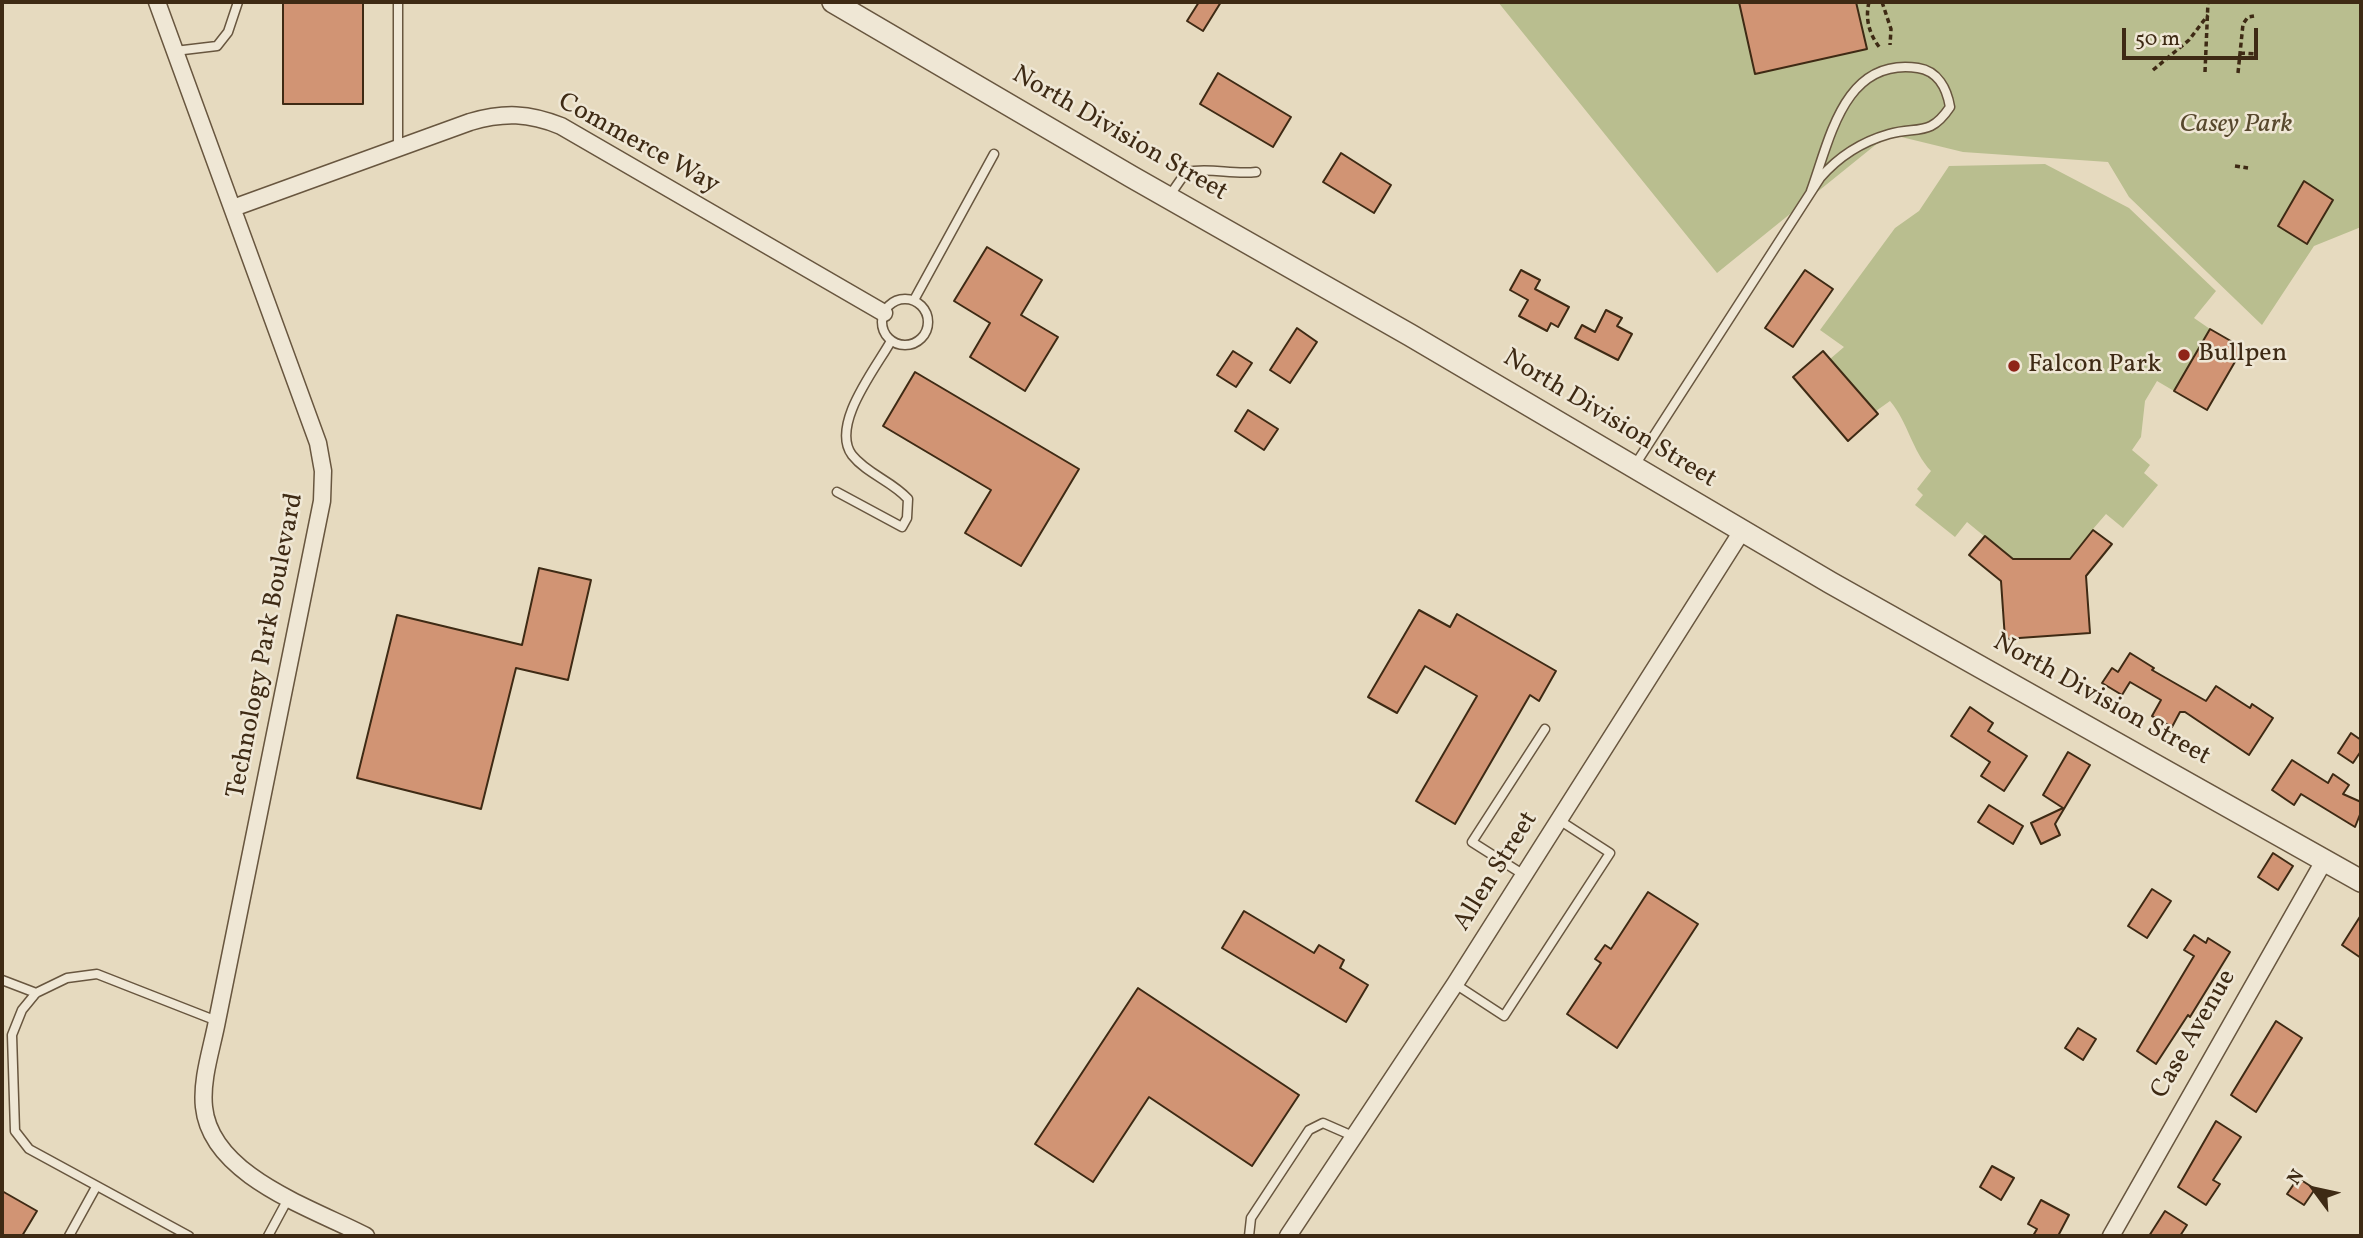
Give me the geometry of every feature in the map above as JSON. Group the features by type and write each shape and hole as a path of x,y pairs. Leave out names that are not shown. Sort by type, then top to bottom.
{"street":[{"name":"Technology Park Boulevard","path":"157,2 318,443 323,486 204,1094 209,1129 229,1160 238,1168 366,1236"},
{"name":"North Division Street","path":"833,2 1168,198 1410,335 1742,531 2361,881"},
{"name":"Commerce Way","path":"233,208 492,116 519,114 561,126 884,313"},
{"name":"Allen Street","path":"1288,1236 1455,984 1742,531"},
{"name":"Case Avenue","path":"2111,1236 2324,860"}],"lane":[{"path":"175,51 217,46 228,32 238,2"},
{"path":"398,2 398,149"},
{"path":"1633,468 1662,418 1829,167 1863,144 1889,134 1921,132 1940,122 1950,107 1947,89 1936,77 1921,68 1900,67 1874,74 1859,85 1843,104 1811,191"},
{"path":"914,300 995,154"},
{"path":"1168,198 1186,172 1205,168 1239,174 1256,172"},
{"path":"914,300 925,312 925,333 920,339 906,345 891,341 883,328 884,313 894,302 914,300"},
{"path":"837,492 901,527 907,518 908,499 899,489 868,469 851,454 845,435 848,417 891,341"},
{"path":"1524,875 1472,842 1545,729"},
{"path":"1455,984 1504,1016 1611,853 1559,820"},
{"path":"189,1236 29,1149 15,1131 12,1035 22,1010 36,993 66,978 97,974 217,1021"},
{"path":"2,980 36,993"},
{"path":"1249,1236 1251,1218 1309,1130 1323,1123 1354,1137"},
{"path":"69,1236 96,1187"},
{"path":"268,1236 289,1197"}],"path":[{"path":"1868,2 1867,20 1871,36 1880,48"},
{"path":"1882,2 1889,21 1890,46"},
{"path":"2205,72 2208,2"},
{"path":"2152,70 2189,40 2208,15"},
{"path":"2238,73 2244,19 2254,16"},
{"path":"2240,53 2256,54"},
{"path":"2235,166 2248,168"}],"green space":[{"name":"Casey Park","path":"1498,2 2361,2 2361,227 2314,246 2262,325 2129,197 2108,162 1963,152 1889,134 1717,273"},
{"name":"Falcon Park","path":"2045,164 2129,208 2216,291 2194,318 2210,329 2174,391 2157,381 2145,401 2141,437 2132,450 2150,465 2144,473 2158,485 2123,528 2106,514 2093,529 2112,544 2082,581 2005,585 1969,555 1984,536 1967,522 1955,537 1915,505 1923,495 1917,489 1931,471 1919,455 1890,401 1876,411 1830,359 1844,347 1820,330 1895,228 1919,211 1949,166"}],"building":[{"path":"283,2 363,2 363,104 283,104"},
{"path":"1199,2 1221,2 1203,31 1187,21"},
{"path":"1739,2 1856,2 1867,49 1755,74"},
{"path":"1218,73 1291,117 1273,147 1200,104"},
{"path":"1341,153 1391,185 1374,213 1323,182"},
{"path":"2304,181 2333,200 2307,244 2278,226"},
{"path":"987,247 1042,280 1021,315 1058,337 1025,391 970,357 990,323 954,301"},
{"path":"1521,270 1540,280 1535,289 1569,307 1558,327 1551,323 1547,331 1519,316 1528,300 1510,290"},
{"path":"1805,270 1833,289 1793,347 1765,328"},
{"path":"1606,310 1622,318 1617,326 1632,334 1618,360 1575,338 1582,325 1595,332"},
{"path":"1297,328 1317,342 1290,383 1270,370"},
{"path":"2210,329 2243,348 2207,410 2174,391"},
{"path":"1233,351 1252,363 1236,387 1217,375"},
{"path":"1823,351 1878,414 1848,441 1793,377"},
{"path":"915,372 1079,469 1021,566 965,533 991,490 883,426"},
{"path":"1248,410 1278,429 1264,450 1235,431"},
{"path":"2093,530 2112,544 2086,576 2090,633 2005,639 2001,581 1969,555 1985,536 2013,559 2070,559"},
{"path":"539,568 591,580 568,680 516,668 481,809 357,778 397,615 522,645"},
{"path":"1419,610 1450,627 1457,614 1556,671 1539,701 1530,695 1455,824 1416,801 1477,696 1425,666 1397,713 1368,697"},
{"path":"2130,653 2154,668 2152,670 2206,701 2216,686 2250,708 2252,704 2273,718 2249,755 2185,712 2180,712 2172,727 2152,716 2161,700 2130,682 2122,695 2102,683 2112,668 2118,672"},
{"path":"1970,707 1993,723 1988,731 2027,756 2004,791 1981,776 1990,762 1951,736"},
{"path":"2351,733 2361,740 2361,751 2353,763 2338,753"},
{"path":"2068,752 2090,765 2055,824 2060,835 2041,844 2031,823 2063,808 2043,795"},
{"path":"2292,760 2328,783 2333,774 2349,785 2343,794 2361,802 2361,812 2355,827 2301,794 2294,805 2272,790"},
{"path":"1989,805 2023,826 2013,844 1978,822"},
{"path":"2273,853 2293,866 2278,890 2258,877"},
{"path":"2152,889 2171,901 2147,938 2128,926"},
{"path":"1648,892 1698,924 1617,1048 1567,1014 1601,963 1595,959 1605,945 1611,949"},
{"path":"1244,911 1314,953 1319,945 1344,960 1340,968 1368,985 1346,1022 1222,948"},
{"path":"2361,915 2361,958 2342,945"},
{"path":"2194,935 2206,943 2208,938 2230,952 2190,1017 2188,1015 2156,1064 2137,1051 2194,956 2184,950"},
{"path":"1138,988 1299,1095 1252,1166 1149,1097 1093,1182 1035,1144"},
{"path":"2276,1021 2302,1038 2256,1112 2231,1095"},
{"path":"2078,1028 2096,1039 2083,1060 2065,1048"},
{"path":"2216,1121 2241,1137 2213,1180 2220,1184 2206,1205 2178,1187"},
{"path":"1992,1166 2014,1178 2001,1200 1980,1187"},
{"path":"2298,1178 2315,1189 2304,1205 2287,1194"},
{"path":"2,1191 37,1211 22,1236 2,1236"},
{"path":"2041,1200 2069,1215 2058,1236 2033,1236 2037,1229 2028,1224"},
{"path":"2165,1211 2187,1225 2180,1236 2149,1236"}],"place":[{"name":"Bullpen","path":"2184,355"},
{"name":"Falcon Park","path":"2014,366"}]}
